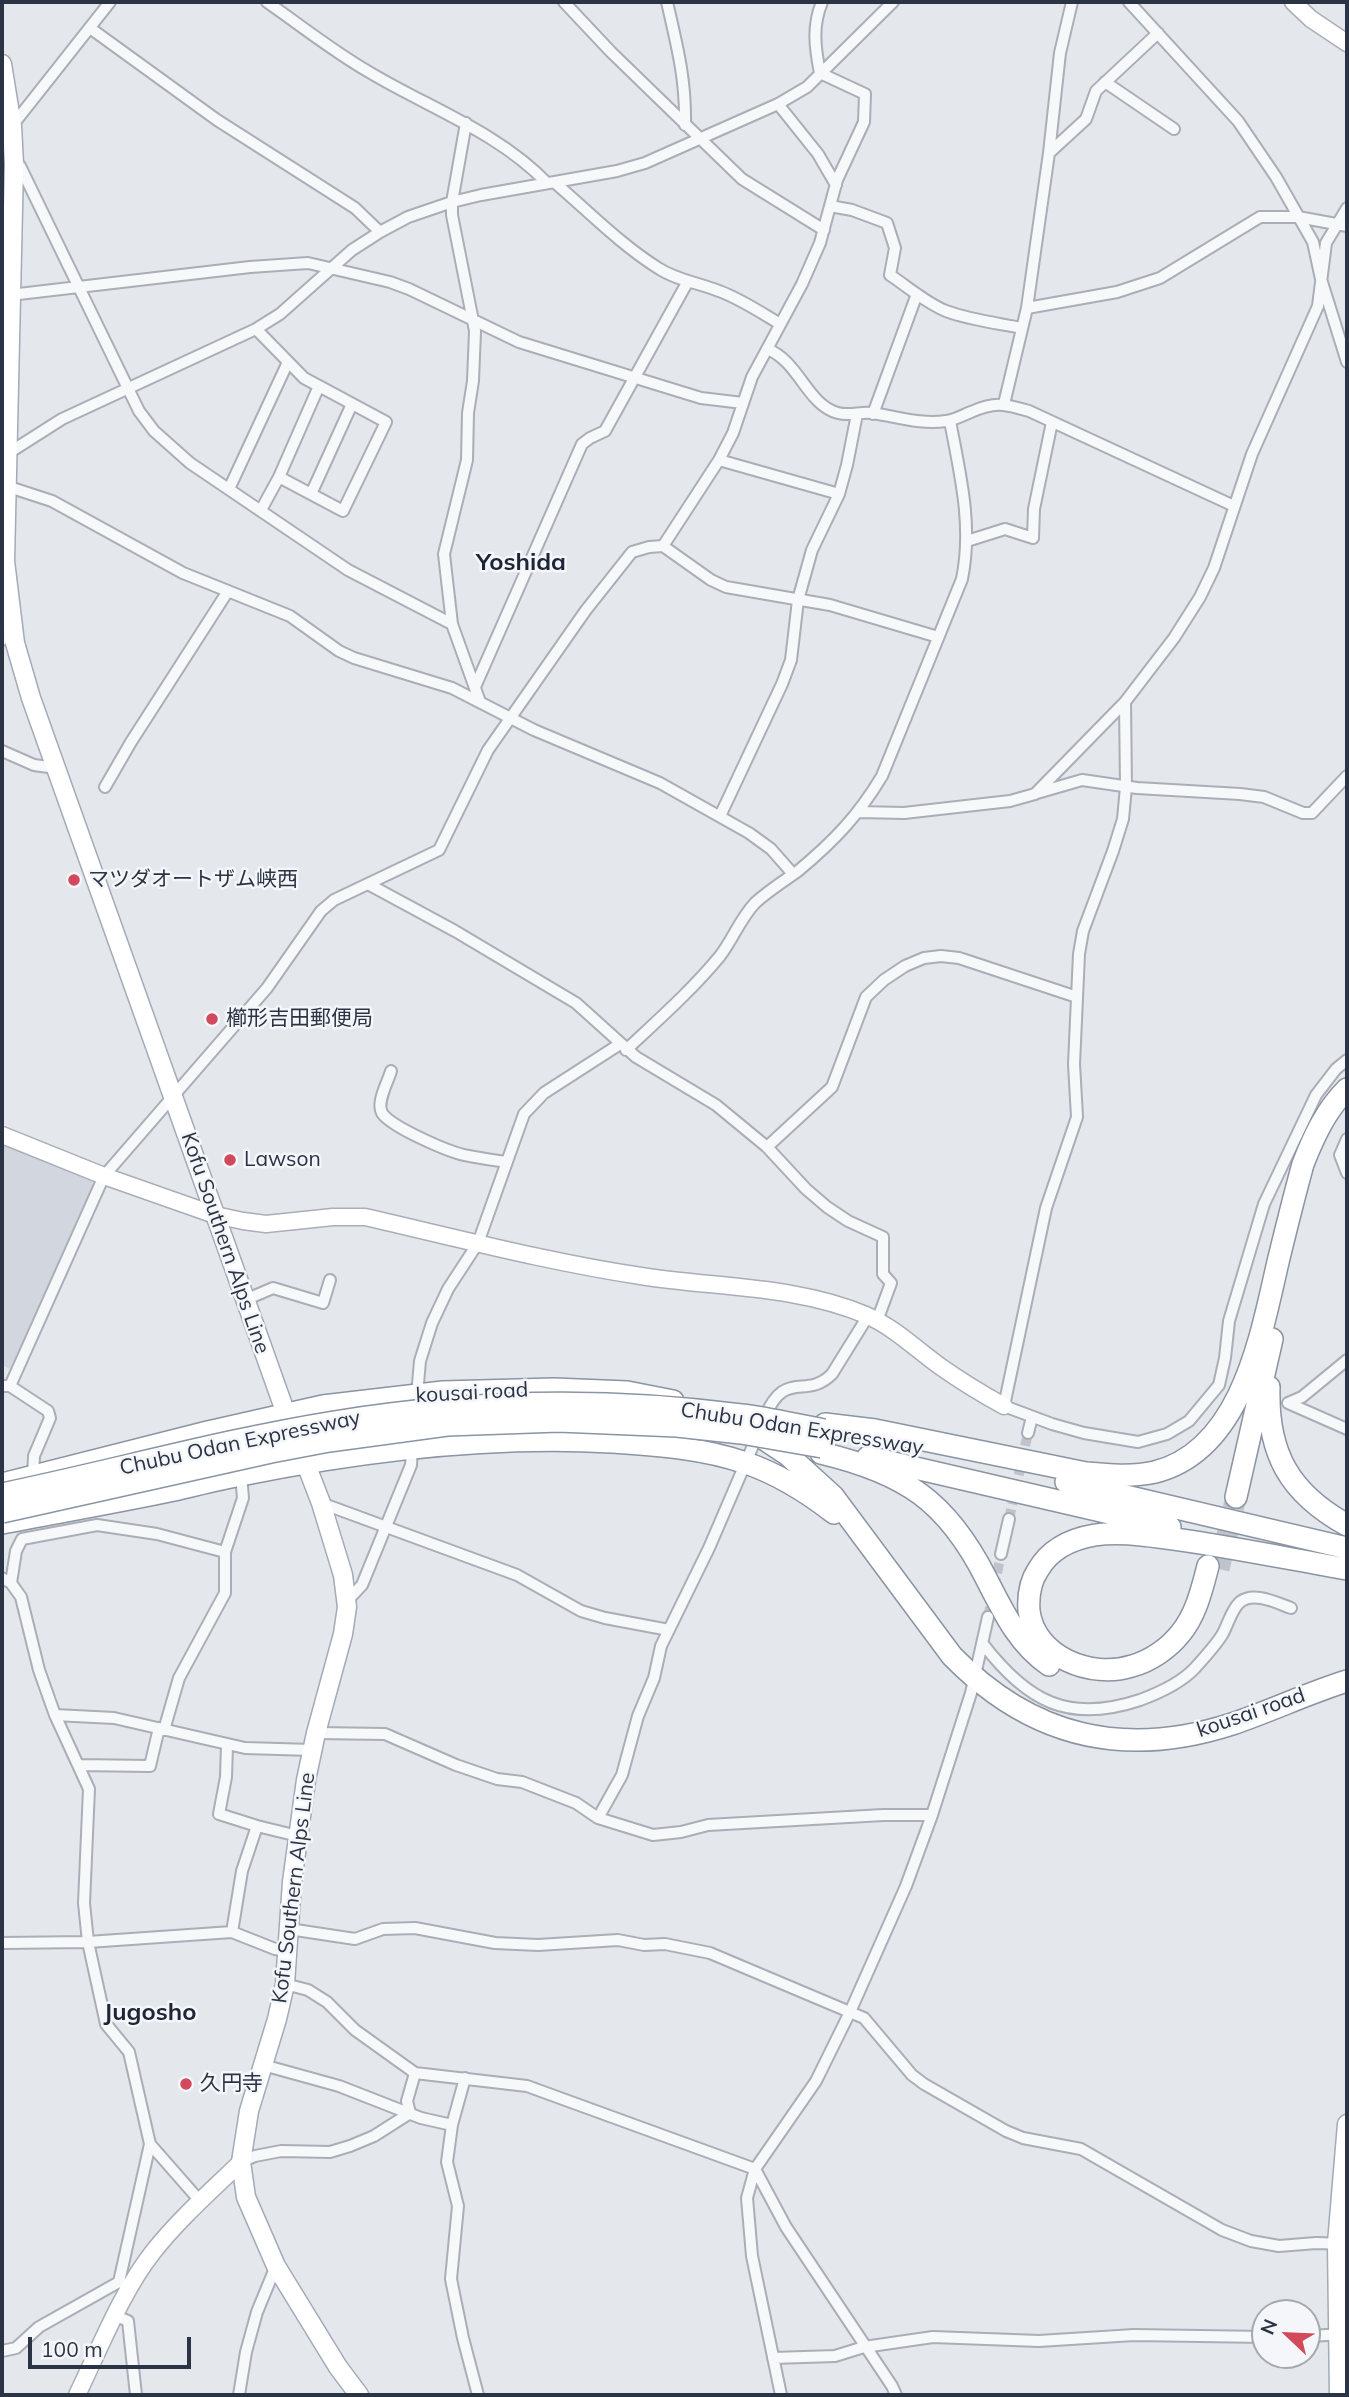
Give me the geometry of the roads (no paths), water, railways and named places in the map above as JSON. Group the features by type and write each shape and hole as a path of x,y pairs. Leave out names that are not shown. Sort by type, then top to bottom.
{"highway":[{"path":"1347,1089 1326,1114 1303,1164 1266,1345 1269,1395 1280,1459 1300,1490 1313,1504 1347,1525"},
{"path":"1230,1496 1266,1345 1313,1168 1335,1118 1347,1102"},
{"path":"823,1439 875,1430 1086,1473 1114,1475 1156,1472 1192,1455 1219,1427 1266,1345"},
{"name":"kousai road","path":"2,1484 323,1406 443,1392 554,1389 627,1392 693,1406 733,1421 788,1455 833,1496 952,1656 974,1679 1028,1715 1056,1727 1090,1736 1121,1740 1154,1740 1192,1735 1232,1724 1347,1681"},
{"name":"Chubu Odan Expressway","path":"2,1493 344,1420 424,1410 507,1404 620,1404 742,1415 823,1439 1149,1522 1347,1563"},
{"name":"Chubu Odan Expressway","path":"2,1512 329,1441 447,1425 587,1421 901,1443 1347,1548"},
{"path":"823,1439 931,1501 961,1534 1011,1625 1024,1643 1056,1670 1096,1683 1126,1681 1157,1670 1175,1657 1191,1641 1203,1620 1214,1567 1192,1615 1180,1634 1164,1649 1149,1660 1131,1667 1096,1670 1060,1657 1046,1647 1030,1619 1028,1603 1035,1574 1043,1562 1066,1543 1095,1535 1134,1535 1204,1543 1347,1569"},
{"name":"kousai road","path":"2,1523 306,1463 412,1448 528,1441 588,1441 701,1451 746,1463 777,1476 810,1495 855,1532 886,1568"}],"main road":[{"name":"Kofu Southern Alps Line","path":"2,64 14,164 7,302 5,561 11,621 23,675 286,1415 321,1503 343,1575 347,1601 343,1634 314,1742 298,1836 285,1984 249,2111 241,2162 246,2197 276,2266 338,2367 359,2395"},
{"path":"1339,2395 1347,2124"}],"street":[{"path":"9,134 110,2"},
{"path":"267,2 368,72 466,123 551,183 658,269 719,291 780,324"},
{"path":"564,2 611,52 742,179 824,230"},
{"path":"667,2 681,55 686,94 685,125"},
{"path":"820,73 814,30 822,2"},
{"path":"7,454 62,419 256,329 280,314 352,250 408,217 452,202 617,171 645,163 778,104 807,87 893,2"},
{"path":"1004,404 1027,308 1060,53 1072,2"},
{"path":"1129,2 1238,121 1276,177 1312,242 1347,362"},
{"path":"1293,2 1311,19 1347,43"},
{"path":"90,28 217,120 355,208 380,232"},
{"path":"1049,153 1086,119 1096,91 1158,33"},
{"path":"663,546 719,460 733,433 752,377 802,285 824,230 836,185 864,122 865,94 820,73"},
{"path":"1105,82 1174,129"},
{"path":"778,104 818,154 836,185"},
{"path":"466,123 452,202 453,228 475,321 467,460 444,554 452,624 481,702"},
{"path":"14,164 20,166 139,411 155,430 190,463 348,570 452,624"},
{"path":"830,206 852,210 887,223 895,248 890,275 917,294 945,311 1022,328"},
{"path":"1035,794 1125,702 1174,638 1200,597 1214,568 1252,454 1318,306 1326,243 1342,225 1347,208"},
{"path":"1027,308 1117,292 1160,278 1260,216 1298,217 1342,225"},
{"path":"7,302 79,288 308,263 390,282 519,342 702,398 743,402"},
{"path":"475,687 582,444 605,431 688,281"},
{"path":"873,414 917,294"},
{"path":"256,329 304,379 386,422 343,511 279,477"},
{"path":"768,349 789,362 810,392 837,413 873,414 932,423 950,421 986,405 1004,404 1028,411 1234,506"},
{"path":"229,489 288,362"},
{"path":"261,510 279,477 319,386"},
{"path":"311,494 352,404"},
{"path":"720,816 791,660 798,600 811,550 839,494 857,414"},
{"path":"417,1395 420,1361 432,1324 447,1289 478,1243 524,1114 533,1102 623,1047 691,987 721,954 740,922 756,902 844,830 882,776 962,579 967,541 964,500 950,421"},
{"path":"967,541 1005,529 1033,538 1034,509 1052,422"},
{"path":"719,460 839,494"},
{"path":"6,486 52,501 183,573 290,616 339,651 354,658 452,688 534,730 660,783 720,816 771,849 793,874"},
{"path":"33,1476 34,1456 50,1418 48,1411 6,1386 104,1176 267,988 321,911 334,900 439,850 488,750 586,610 632,552 663,546 711,580 726,587 845,608 938,637"},
{"path":"105,787 229,591"},
{"path":"2,640 11,621"},
{"path":"1004,1406 1046,1209 1077,1117 1074,1064 1076,998 1083,931 1123,819 1126,787 1125,702"},
{"path":"2,751 34,765 56,768"},
{"path":"859,812 904,813 1010,801 1082,780 1126,787 1264,797 1303,813 1312,813 1347,776"},
{"path":"368,884 455,931 576,1003 623,1047 716,1105 767,1147 806,1189 827,1207 848,1221 883,1237 883,1274 891,1283 872,1318 825,1382 791,1387 782,1392 769,1408 709,1548 661,1646 654,1678 638,1716 622,1775 598,1818"},
{"path":"767,1147 832,1087 866,997 884,980 905,966 924,958 959,958 1076,998"},
{"path":"2,1135 104,1176 215,1215 265,1224 333,1217 365,1217 642,1277 807,1297 872,1318 915,1345 972,1388 1004,1406 1084,1433 1138,1441 1167,1434 1189,1420 1219,1385 1226,1358 1229,1321 1264,1204 1316,1095 1336,1069 1347,1060"},
{"path":"391,1071 380,1104 382,1114 398,1126 453,1152 507,1162"},
{"path":"1347,1139 1340,1155 1347,1173"},
{"path":"245,1300 273,1287 323,1303 330,1280"},
{"path":"1347,1360 1302,1397 1286,1403 1347,1429"},
{"path":"1219,1385 1231,1391"},
{"path":"1028,1433 1032,1417"},
{"path":"347,1601 362,1585 411,1465 412,1448"},
{"path":"78,1765 149,1766 179,1678 225,1593 225,1552 243,1498 241,1475"},
{"path":"321,1503 517,1575 581,1611 669,1630"},
{"path":"1001,1554 1009,1519"},
{"path":"77,2395 116,2316 125,2284 150,2144 129,2052 106,2024 88,1942 84,1903 89,1789 55,1715 39,1670 21,1597 6,1581 22,1539 97,1525 157,1534 225,1552"},
{"path":"983,1644 1006,1672 1033,1694 1071,1709 1089,1711 1152,1696 1183,1678 1221,1636 1240,1602 1250,1598 1291,1608"},
{"path":"781,2395 752,2256 747,2198 755,2169 816,2081 906,1886 932,1815 974,1679 988,1616"},
{"path":"55,1715 114,1718 245,1748 385,1734 456,1765 497,1779 522,1782 576,1804 598,1818 653,1835 708,1825 932,1815"},
{"path":"227,1745 226,1777 219,1814 298,1836"},
{"path":"232,1931 242,1871 257,1826"},
{"path":"289,1929 355,1939 383,1930 415,1928 495,1943 538,1945 618,1940 645,1945 665,1944 710,1953 864,2018 912,2075 1006,2131 1023,2138 1081,2149 1222,2230 1251,2241 1279,2246 1342,2244"},
{"path":"4,1946 232,1931 275,1949 288,1951"},
{"path":"285,1984 308,1990 327,2002 355,2029 415,2073 527,2086 755,2169 786,2227 896,2395"},
{"path":"263,2065 339,2086 410,2113 452,2125"},
{"path":"410,2113 407,2101 415,2073"},
{"path":"466,2078 452,2125 447,2162 458,2206 451,2279 478,2395"},
{"path":"2,2351 16,2348 39,2327 125,2284 200,2201 241,2162 281,2151 330,2152 350,2147 374,2136 410,2113"},
{"path":"150,2144 200,2201"},
{"path":"239,2395 246,2352 257,2312 276,2266"},
{"path":"116,2316 128,2322 136,2395"},
{"path":"773,2358 835,2356 864,2347 933,2337 1039,2341 1134,2335 1251,2337"},
{"path":"1321,2336 1342,2335"}],"tunnel":[{"path":"1009,1519 1028,1433"},
{"path":"1219,1569 1236,1497"},
{"path":"988,1617 1001,1554"}],"place":[{"name":"マツダオートザム峡西","path":"74,880"},
{"name":"櫛形吉田郵便局","path":"212,1019"},
{"name":"Lawson","path":"230,1160"},
{"name":"久円寺","path":"186,2084"}],"district":[{"name":"Yoshida","path":"521,563"},
{"name":"Jugosho","path":"150,2013"}]}
